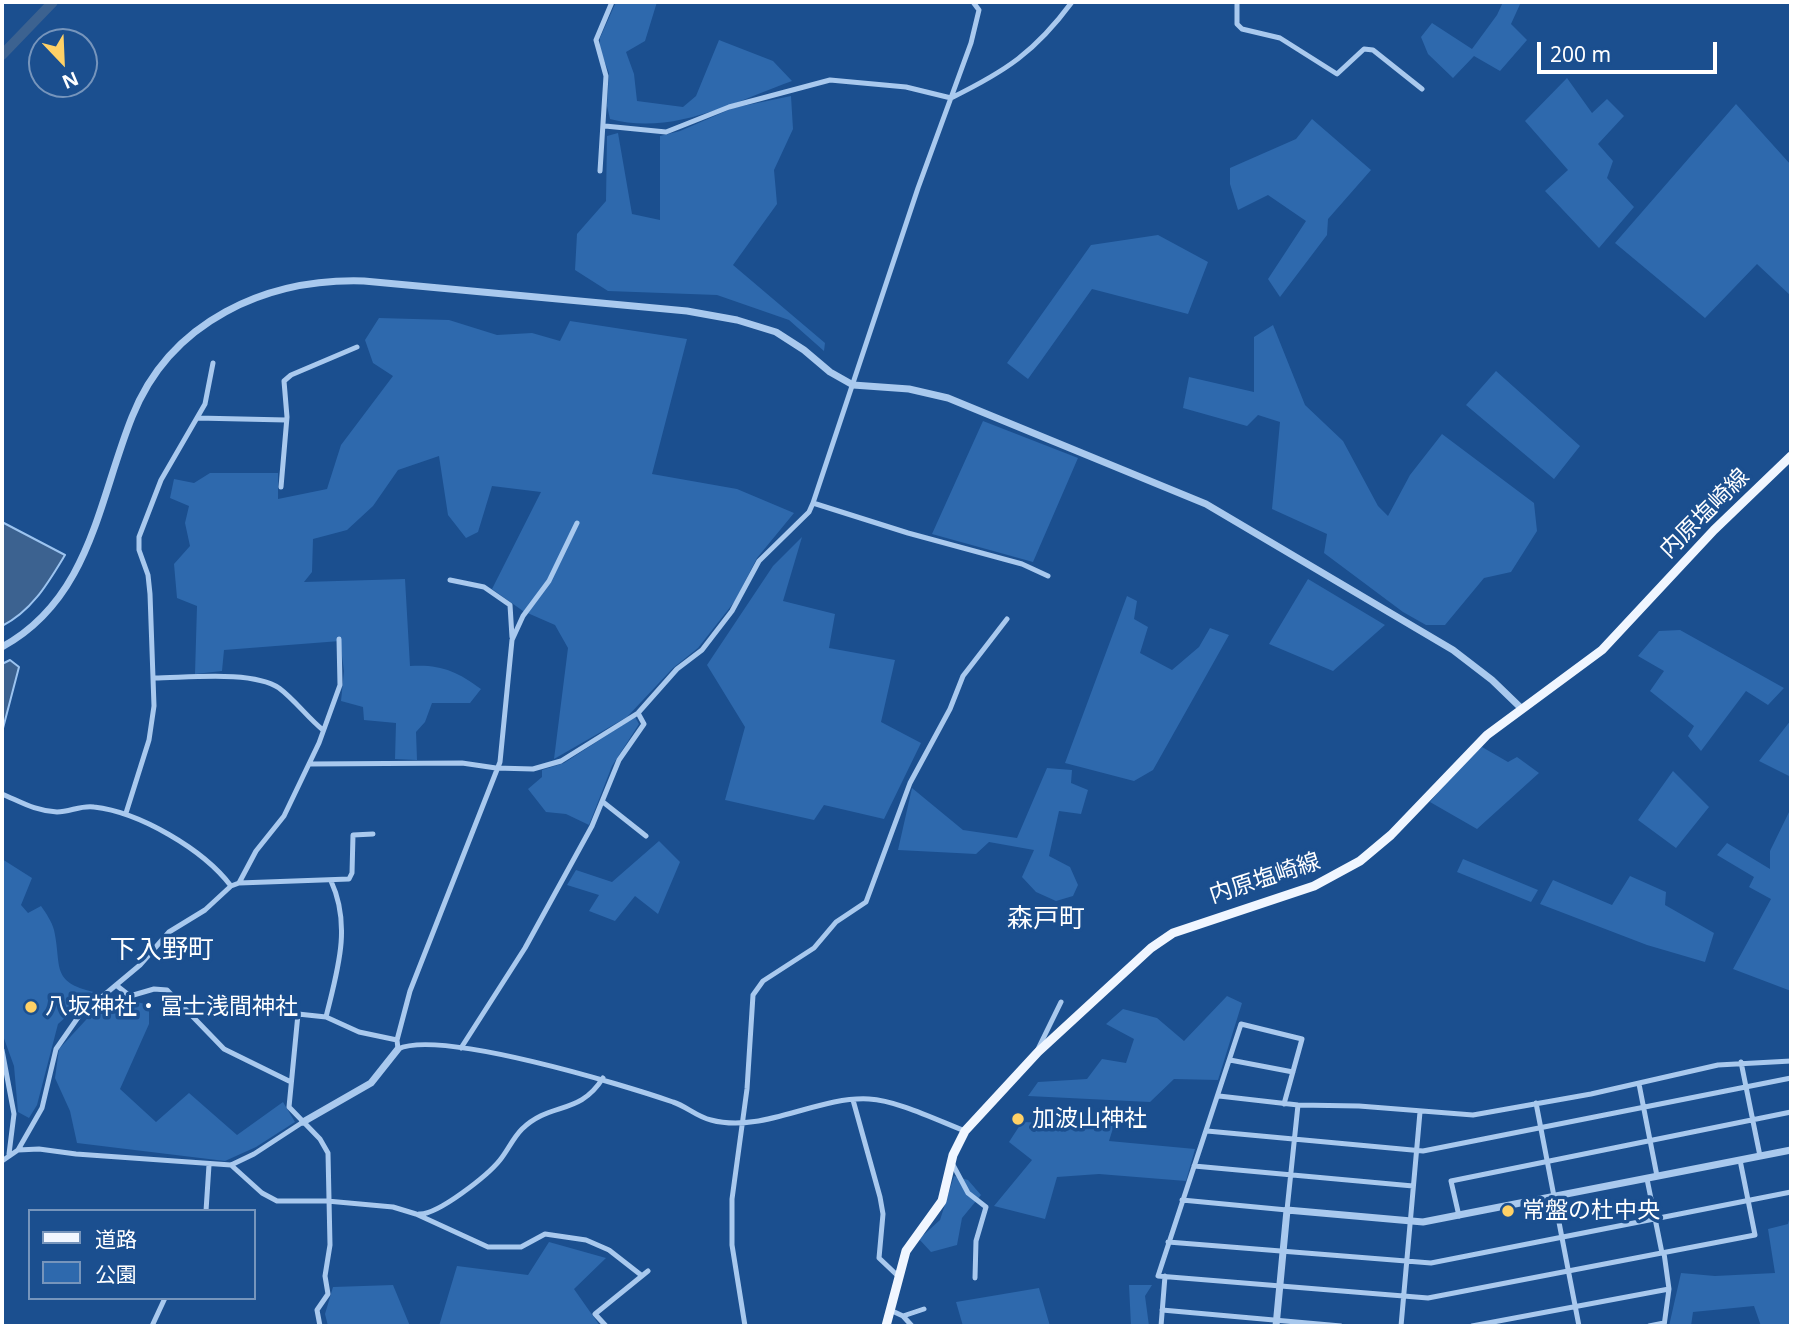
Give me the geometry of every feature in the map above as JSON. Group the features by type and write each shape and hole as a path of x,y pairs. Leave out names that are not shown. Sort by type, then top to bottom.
{"main road":[{"name":"内原塩崎線","path":"886,1326 906,1251 942,1201 951,1162 965,1131 1038,1052 1151,947 1173,933 1314,886 1360,861 1391,835 1474,746 1521,708 1602,650 1706,539 1791,456"}],"street":[{"path":"600,171 601,133 605,126 606,76 596,40 612,2"},
{"path":"310,764 451,762 496,768 533,769 551,765 605,736 638,713 668,678 709,642 732,611 759,561 809,512 813,503 971,43 981,8 973,2"},
{"path":"605,126 666,132 729,107 830,80 906,87 951,98 1001,73 1022,58 1072,2"},
{"path":"1237,2 1237,24 1241,29 1280,38 1337,74 1367,48 1422,89"},
{"path":"2,647 25,633 47,613 75,576 91,541 132,415 160,369 212,320 269,291 315,282 364,281 711,314 776,332 804,349 830,372 853,384 909,389 948,398 1206,505 1453,650 1492,680 1521,708"},
{"path":"281,487 286,420 283,386 287,377 357,347"},
{"path":"126,813 149,740 154,678 148,575 139,550 139,537 161,480 208,396 213,363"},
{"path":"197,418 286,420"},
{"path":"813,503 908,533 1022,564 1048,576"},
{"path":"512,640 523,616 556,569 577,523"},
{"path":"398,1049 397,1040 410,991 472,840 500,762 512,640 510,605 484,587 450,580"},
{"path":"745,1326 731,1229 756,987 814,948 836,922 866,902 909,783 950,709 963,676 1007,619"},
{"path":"239,883 256,851 284,816 310,764 340,685 339,639"},
{"path":"154,678 228,678 269,683 284,692 323,730"},
{"path":"461,1048 524,948 603,802 619,760 643,724 638,713"},
{"path":"2,794 20,804 44,810 59,812 89,806 126,813 192,851 230,886"},
{"path":"603,802 646,836"},
{"path":"18,1150 42,1108 52,1061 61,1040 90,1004 140,965 170,932 214,903 230,886 239,883 331,881 351,876 353,835 373,834"},
{"path":"326,1017 342,938 336,892 331,881"},
{"path":"116,985 130,996 154,989 166,990 224,1048 289,1081"},
{"path":"1038,1052 1061,1002"},
{"path":"320,1326 317,1310 328,1294 325,1276 330,1245 328,1153 320,1139 289,1107 289,1081 299,1014 326,1017 359,1032 397,1040"},
{"path":"1284,1104 1302,1039 1241,1024 1158,1276 1404,1297 1449,1295 1755,1235 1740,1160"},
{"path":"2,1161 18,1150 39,1149 231,1165 254,1154 371,1083 398,1049 421,1043 461,1048 603,1078 625,1089 676,1103 708,1120 743,1122 853,1100 877,1100 965,1131"},
{"path":"2,1050 15,1114 9,1154"},
{"path":"1230,1060 1293,1072"},
{"path":"1219,1096 1284,1104 1473,1115 1741,1062 1791,1061"},
{"path":"1741,1062 1760,1156"},
{"path":"416,1214 426,1214 439,1209 496,1165 525,1126 547,1113 588,1099 603,1078"},
{"path":"1207,1131 1417,1150 1791,1078"},
{"path":"1639,1084 1657,1177"},
{"path":"853,1100 883,1214 879,1258 898,1276"},
{"path":"1535,1103 1580,1326"},
{"path":"1277,1323 1298,1105"},
{"path":"1401,1326 1420,1112"},
{"path":"1459,1216 1451,1181 1791,1112"},
{"path":"1182,1200 1410,1222 1459,1216 1791,1150"},
{"path":"951,1162 968,1192 986,1207 975,1250 975,1278"},
{"path":"206,1209 209,1165"},
{"path":"231,1165 262,1193 277,1201 327,1201 393,1207 416,1214 488,1247 521,1247 544,1234 586,1241 609,1250 641,1275"},
{"path":"1194,1166 1413,1186"},
{"path":"1647,1179 1670,1289 1664,1325 1649,1326"},
{"path":"1168,1242 1283,1250 1406,1263 1440,1262 1791,1192"},
{"path":"606,1326 594,1314 648,1271"},
{"path":"1161,1326 1165,1276"},
{"path":"1472,1326 1670,1289"},
{"path":"152,1326 164,1300"},
{"path":"903,1315 924,1309"},
{"path":"890,1310 903,1315 912,1326"},
{"path":"1162,1310 1277,1323 1341,1326"}],"green space":[{"path":"616,2 657,2 645,41 626,52 634,74 637,101 683,107 696,96 719,40 773,61 792,81 725,107 680,120 633,123 610,119 607,106 609,73 600,50 600,38"},
{"path":"1503,2 1521,2 1511,24 1527,40 1500,71 1474,56 1453,78 1428,54 1421,37 1432,23 1472,49 1497,15"},
{"path":"1567,78 1592,113 1607,99 1624,116 1598,144 1613,161 1607,178 1634,207 1599,248 1545,191 1568,170 1525,121"},
{"path":"791,96 793,129 774,170 777,204 733,265 825,343 824,351 789,320 717,295 608,291 575,270 577,234 606,201 607,136 618,133 632,214 660,220 660,136 680,131 733,108"},
{"path":"1736,104 1791,165 1791,296 1757,264 1705,318 1615,243"},
{"path":"1312,119 1371,170 1328,219 1327,235 1280,297 1268,279 1306,221 1268,195 1238,210 1230,184 1230,168 1296,139"},
{"path":"1158,235 1208,262 1188,314 1092,289 1028,379 1007,363 1091,245"},
{"path":"379,318 449,320 497,335 532,333 560,341 570,321 687,339 652,474 737,489 794,513 757,558 735,601 698,648 673,668 627,717 554,759 568,648 555,625 523,611 492,589 541,492 492,486 478,532 466,538 448,515 439,456 398,470 373,506 347,530 313,539 312,572 304,582 405,579 410,666 448,670 481,689 470,703 432,703 425,722 416,732 417,760 395,759 396,723 364,720 363,707 341,701 344,671 340,641 224,650 222,671 195,674 197,606 177,598 174,564 190,546 185,523 189,506 170,498 174,479 194,483 210,473 278,473 278,499 327,489 341,445 393,376 373,363 365,340"},
{"path":"1273,325 1305,405 1343,441 1378,506 1388,516 1410,475 1442,434 1534,503 1537,531 1511,572 1484,578 1445,625 1426,625 1403,612 1324,553 1327,534 1272,509 1280,422 1258,415 1247,426 1183,408 1189,377 1254,392 1254,337"},
{"path":"1496,371 1580,446 1554,479 1466,405"},
{"path":"983,421 1078,458 1033,562 932,534"},
{"path":"802,537 783,601 835,614 829,648 895,660 881,722 921,743 884,819 824,805 814,820 725,800 745,727 707,665 773,566"},
{"path":"1308,579 1385,625 1333,671 1269,644"},
{"path":"1127,596 1137,601 1134,619 1148,627 1140,653 1172,670 1199,647 1210,628 1229,635 1153,770 1134,781 1065,763"},
{"path":"1680,630 1784,688 1768,705 1746,691 1701,751 1688,736 1694,726 1650,691 1664,671 1638,656 1659,631"},
{"path":"635,717 639,724 612,766 589,825 566,814 546,812 528,789 542,777 542,770 564,763"},
{"path":"1791,720 1791,777 1759,761"},
{"path":"1482,747 1508,762 1517,757 1539,773 1477,829 1430,802 1467,758"},
{"path":"1047,768 1072,770 1071,783 1088,790 1081,814 1059,811 1049,856 1070,867 1078,885 1073,896 1056,901 1036,892 1022,877 1034,850 989,842 976,854 898,850 912,788 963,830 1017,838"},
{"path":"1673,771 1709,807 1676,848 1638,820"},
{"path":"1791,808 1791,991 1733,969 1771,899 1749,887 1754,877 1717,855 1727,843 1770,869 1770,851"},
{"path":"659,841 680,862 658,914 635,896 615,921 589,911 599,895 567,885 576,870 612,882"},
{"path":"2,859 32,878 21,905 28,913 41,906 49,918 54,930 60,971 64,977 80,988 94,992 58,1024 37,1105 29,1118 18,1112 14,1066 2,1033"},
{"path":"1463,859 1538,890 1531,902 1457,872"},
{"path":"1630,876 1666,892 1665,905 1714,933 1705,962 1647,945 1540,904 1553,880 1612,905"},
{"path":"109,995 149,1005 149,1024 120,1089 156,1122 189,1093 237,1135 283,1102 295,1122 256,1147 225,1161 77,1143 70,1111 55,1078 59,1049"},
{"path":"1227,996 1242,1003 1218,1080 1174,1079 1150,1102 1028,1096 1038,1082 1087,1079 1102,1059 1126,1063 1134,1039 1106,1024 1123,1009 1157,1018 1184,1041"},
{"path":"1022,1122 1114,1125 1109,1141 1195,1149 1186,1181 1099,1174 1057,1177 1045,1219 994,1206 1032,1160 1009,1142"},
{"path":"954,1176 968,1180 981,1195 962,1218 957,1245 931,1252 919,1239 940,1220"},
{"path":"1791,1211 1791,1326 1761,1326 1754,1306 1693,1312 1691,1326 1669,1326 1681,1273 1715,1276 1775,1273 1768,1229 1788,1224"},
{"path":"549,1242 606,1258 574,1289 600,1326 439,1326 457,1266 528,1275"},
{"path":"393,1285 410,1326 328,1326 325,1314 333,1287"},
{"path":"1129,1285 1152,1285 1145,1296 1149,1326 1131,1326"},
{"path":"1039,1288 1050,1326 963,1326 956,1302"}],"shaded area":[{"path":"2,522 65,555 31,604 2,626"},
{"path":"10,660 19,667 2,732 2,664"}],"waterway":[{"path":"2,55 53,2"}],"place":[{"name":"八坂神社・冨士浅間神社","path":"31,1007"},
{"name":"加波山神社","path":"1018,1119"},
{"name":"常盤の杜中央","path":"1508,1211"}],"district":[{"name":"森戸町","path":"1046,920"},
{"name":"下入野町","path":"162,951"}]}
